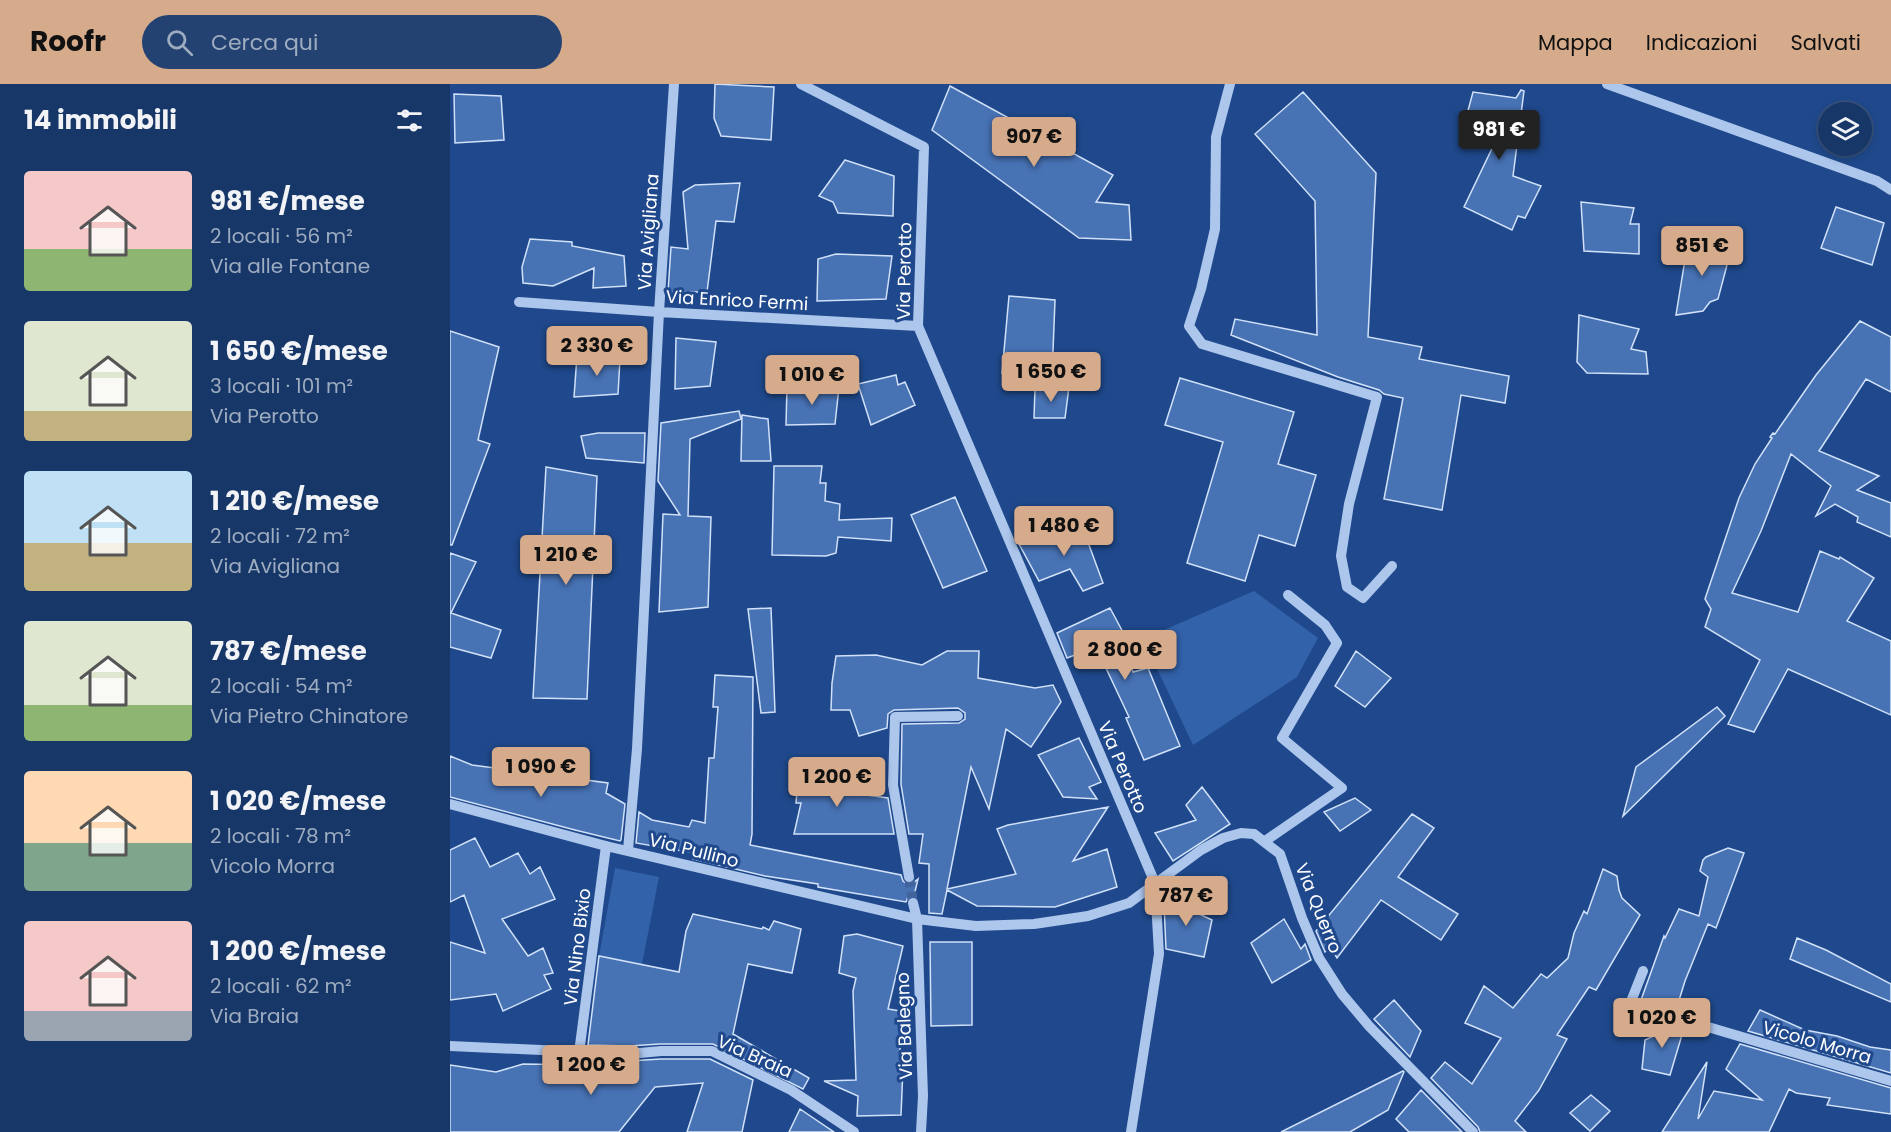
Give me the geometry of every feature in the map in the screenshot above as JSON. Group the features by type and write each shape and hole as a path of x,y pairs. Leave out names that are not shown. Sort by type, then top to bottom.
{"street":[{"name":"Via Avigliana","path":"628,850 637,749 659,312 674,84"},
{"name":"Via Perotto","path":"801,84 924,147 918,326 1155,883 1159,954 1131,1132"},
{"path":"1230,84 1216,137 1215,229 1201,289 1189,326 1202,344 1377,397 1349,504 1341,556 1347,587 1363,598 1392,566"},
{"path":"1607,84 1877,181 1891,190"},
{"name":"Via Enrico Fermi","path":"519,302 918,326"},
{"path":"914,903 917,919 976,926 1035,924 1077,917 1129,903 1201,850 1223,838 1241,833 1254,834 1265,841 1342,789 1282,738 1337,643 1325,625 1288,595"},
{"path":"909,877 892,784 895,717 958,716"},
{"name":"Via Pullino","path":"450,804 710,872 917,919"},
{"name":"Via Querro","path":"1265,841 1280,854 1302,918 1319,958 1342,994 1369,1026 1473,1132"},
{"name":"Via Nino Bixio","path":"579,1053 606,846"},
{"name":"Via Balegno","path":"917,919 923,1096 921,1132"},
{"name":"Vicolo Morra","path":"1643,971 1630,1004 1891,1081"},
{"name":"Via Braia","path":"450,1046 629,1054 712,1051 791,1090 854,1132"}],"shaded area":[{"path":"1254,591 1318,638 1297,677 1193,745 1143,639"},
{"path":"615,868 659,877 642,964 599,956"}],"building":[{"path":"715,84 774,87 771,140 721,136 714,118"},
{"path":"950,86 1113,175 1096,202 1129,205 1131,240 1079,238 932,130"},
{"path":"1521,90 1524,91 1513,176 1541,186 1525,218 1518,216 1512,230 1464,207 1497,138 1463,129 1473,92 1516,98"},
{"path":"1303,92 1376,173 1368,337 1422,347 1419,359 1509,376 1505,403 1461,395 1442,510 1384,499 1403,398 1384,394 1379,390 1338,377 1231,335 1235,319 1317,335 1315,201 1255,134"},
{"path":"454,94 501,96 504,140 455,143"},
{"path":"845,160 894,176 893,216 838,213 833,202 819,196"},
{"path":"740,183 734,222 716,221 707,292 668,292 671,247 688,249 683,192 695,185"},
{"path":"1581,202 1634,208 1630,224 1639,224 1639,254 1584,251"},
{"path":"1836,207 1884,223 1872,265 1821,248"},
{"path":"530,239 572,242 572,246 624,256 626,286 593,288 594,268 553,286 523,283 522,267"},
{"path":"1688,241 1731,250 1718,299 1710,302 1703,311 1676,315"},
{"path":"836,254 892,256 886,299 817,301 818,259"},
{"path":"1009,296 1055,300 1052,377 1002,373"},
{"path":"1579,315 1639,329 1631,349 1646,352 1648,374 1587,373 1577,362"},
{"path":"1860,321 1891,337 1891,392 1866,379 1819,451 1879,476 1857,490 1891,503 1891,537 1857,522 1858,517 1835,504 1816,516 1831,486 1791,454 1761,531 1732,593 1798,612 1820,551 1839,559 1840,557 1874,578 1847,621 1891,641 1891,715 1788,669 1754,732 1728,724 1760,660 1705,627 1711,609 1705,599 1739,498 1755,464 1772,438 1770,437 1773,433 1775,434 1816,375"},
{"path":"450,331 499,347 478,440 490,444 452,545 450,545"},
{"path":"676,338 716,342 710,386 675,389"},
{"path":"577,356 620,359 618,394 574,397"},
{"path":"896,375 898,385 905,382 915,405 871,425 858,384"},
{"path":"1180,378 1294,412 1278,464 1316,475 1295,546 1259,535 1245,581 1187,563 1223,442 1165,425"},
{"path":"787,387 839,387 835,424 786,425"},
{"path":"1069,387 1065,418 1034,418 1035,388"},
{"path":"739,411 741,419 690,439 688,516 711,517 708,607 659,612 663,514 680,515 658,481 661,423"},
{"path":"742,415 768,419 771,461 741,461"},
{"path":"598,433 645,433 644,463 586,458 581,436"},
{"path":"774,466 822,466 820,483 826,483 825,501 840,504 839,520 892,518 891,541 838,537 836,553 826,556 772,555"},
{"path":"546,467 597,476 587,699 533,698"},
{"path":"955,497 987,571 943,588 911,515"},
{"path":"1082,526 1103,583 1083,591 1070,569 1039,581 1019,544"},
{"path":"450,553 476,562 451,613 501,630 491,658 450,647"},
{"path":"771,608 775,712 761,713 748,609"},
{"path":"1110,608 1125,636 1122,638 1133,672 1148,668 1180,746 1144,760 1126,718 1129,717 1096,647 1067,658 1057,633"},
{"path":"947,651 979,651 978,678 1035,688 1053,685 1061,702 1031,747 1006,729 989,809 971,767 947,889 1016,874 997,829 1108,807 1073,861 1107,849 1117,887 1055,907 977,906 947,890 942,914 929,913 929,864 919,863 923,834 909,834 901,784 902,724 959,723 965,719 965,713 958,708 894,710 888,714 887,728 859,736 850,710 831,710 832,683 836,656 876,655 922,665"},
{"path":"1356,651 1391,678 1365,707 1335,686"},
{"path":"715,675 753,677 752,834 750,845 901,875 907,884 918,879 914,896 908,897 906,902 818,887 818,884 765,876 693,859 694,853 636,843 639,812 652,820 689,827 692,820 705,823 709,758 714,758 718,707 713,707"},
{"path":"1717,707 1725,716 1623,816 1636,767"},
{"path":"1079,738 1101,782 1089,787 1097,799 1063,797 1038,755"},
{"path":"450,756 472,765 608,783 606,793 625,804 621,840 450,797"},
{"path":"799,764 826,765 830,790 888,798 894,834 794,834 801,803 796,803"},
{"path":"1202,787 1230,824 1173,861 1155,833 1196,820 1186,805"},
{"path":"1355,798 1371,810 1340,831 1324,812"},
{"path":"1412,814 1434,828 1398,877 1458,914 1441,940 1381,900 1337,958 1331,948 1325,952 1316,931"},
{"path":"475,838 490,867 518,853 530,874 540,867 555,899 502,919 528,956 543,948 553,973 544,975 551,989 503,1011 496,994 450,1000 450,942 485,953 464,895 450,902 450,850"},
{"path":"1728,848 1744,853 1716,928 1708,924 1676,1010 1641,1000 1664,936 1665,938 1679,909 1699,916 1708,877 1700,871 1703,860"},
{"path":"1603,869 1617,876 1622,898 1640,915 1596,990 1589,987 1557,1035 1567,1039 1539,1090 1515,1121 1526,1132 1480,1132 1478,1127 1431,1078 1445,1062 1472,1084 1501,1038 1465,1023 1484,986 1513,1008 1541,974 1547,978 1568,958 1574,933 1584,911 1587,914"},
{"path":"1167,899 1199,901 1197,913 1212,920 1204,957 1166,949 1164,904"},
{"path":"693,914 769,930 774,921 801,929 792,973 748,964 733,1034 809,1078 803,1089 713,1044 588,1045 599,956 679,972 686,931"},
{"path":"1284,919 1301,949 1305,944 1311,960 1272,983 1251,943"},
{"path":"857,934 903,946 888,1009 900,1011 900,1068 903,1068 901,1115 857,1116 858,1096 824,1081 856,1080 853,991 856,978 839,973 844,936"},
{"path":"1797,938 1826,950 1891,984 1891,1002 1790,959"},
{"path":"930,942 972,942 972,1025 931,1026"},
{"path":"1394,1000 1421,1031 1410,1057 1374,1019"},
{"path":"1760,1010 1805,1030 1837,1036 1870,1047 1891,1050 1891,1073 1748,1031"},
{"path":"1662,1023 1684,1028 1670,1075 1642,1069 1645,1040 1654,1036"},
{"path":"1740,1044 1891,1088 1891,1114 1827,1105 1830,1098 1796,1093 1789,1089 1769,1132 1662,1132 1707,1062 1698,1119 1714,1091 1762,1100 1726,1069"},
{"path":"710,1059 753,1080 742,1132 687,1132 703,1083 655,1087 619,1132 450,1132 450,1065 496,1072 523,1064 584,1065 585,1060"},
{"path":"1403,1071 1388,1110 1350,1132 1281,1132"},
{"path":"1421,1090 1462,1132 1409,1132 1396,1119"},
{"path":"1591,1095 1610,1111 1590,1131 1570,1113"},
{"path":"800,1109 834,1132 789,1132"}],"tunnel":[{"path":"909,877 913,903"}]}
